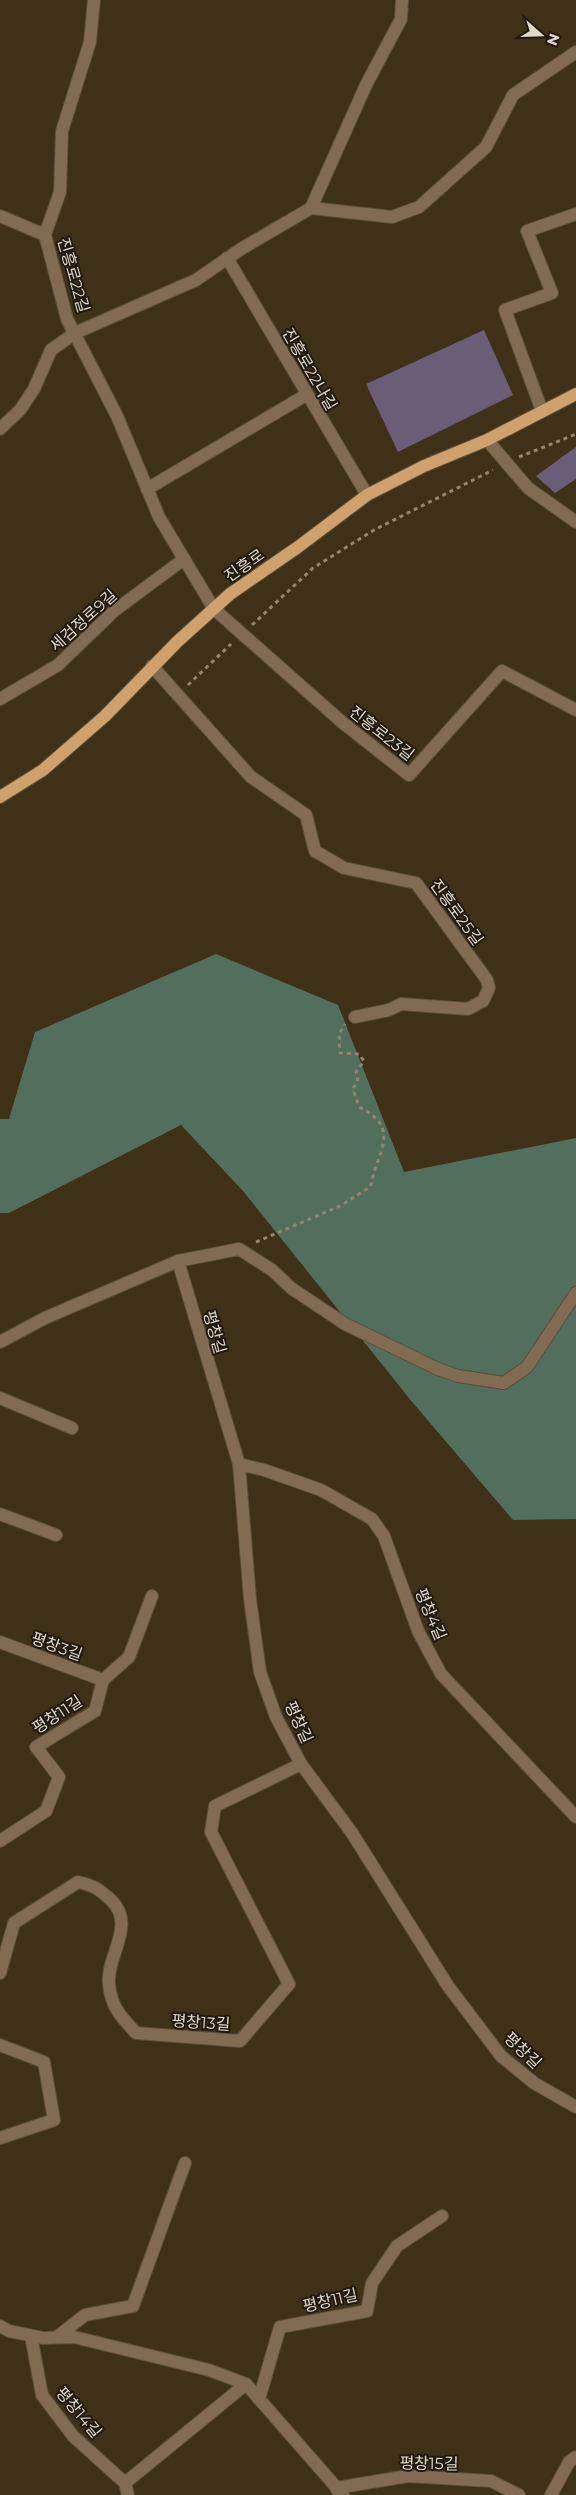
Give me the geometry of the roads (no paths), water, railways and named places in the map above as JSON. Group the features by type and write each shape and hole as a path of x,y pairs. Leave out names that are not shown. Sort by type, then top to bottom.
{"main road":[{"name":"진흥로","path":"0,798 43,770 105,716 152,666 230,594 367,496 424,466 487,440 576,394"}],"street":[{"name":"진흥로22길","path":"94,0 90,42 62,131 60,192 45,235 67,319 117,416 159,517 214,609"},
{"path":"0,429 20,410 34,389 51,350 75,333 196,280 227,258 311,208 366,85 401,19 402,0"},
{"path":"311,208 392,217 420,207 486,147 513,95 576,52"},
{"path":"542,411 505,310 552,293 527,231 576,214"},
{"path":"0,216 45,235"},
{"name":"진흥로22나길","path":"227,258 367,496"},
{"path":"147,489 306,395"},
{"path":"487,440 528,488 576,522"},
{"name":"세검정로9길","path":"0,699 58,665 114,611 184,559"},
{"name":"진흥로23길","path":"214,609 342,723 409,775 502,671 576,710"},
{"name":"진흥로25길","path":"152,666 251,777 306,815 314,851 344,868 416,883 487,980 489,988 483,1001 468,1008 401,1004 389,1010 355,1017"},
{"path":"0,1342 45,1318 178,1261 239,1249 272,1270 291,1288 345,1324 444,1371 458,1376 504,1383 527,1366 576,1294"},
{"name":"평창길","path":"178,1261 239,1464 250,1599 260,1672 276,1717 301,1764 352,1833 448,1986 501,2056 534,2083 576,2107"},
{"path":"0,1398 72,1428"},
{"name":"평창4길","path":"239,1464 321,1490 372,1519 384,1536 418,1631 441,1674 576,1817"},
{"path":"0,1514 56,1535"},
{"path":"103,1680 129,1657 152,1596"},
{"name":"평창3길","path":"0,1642 103,1680"},
{"name":"평창11길","path":"0,1841 46,1812 60,1777 36,1747 94,1711 103,1680"},
{"name":"평창13길","path":"0,1972 14,1923 78,1882 96,1886 117,1906 122,1924 108,1982 115,2010 136,2033 240,2041 289,1984 211,1832 215,1806 301,1764"},
{"path":"0,2045 44,2062 54,2120 0,2138"},
{"path":"57,2338 85,2315 133,2306 185,2163"},
{"name":"평창11길","path":"259,2399 280,2327 367,2311 372,2283 397,2246 442,2216"},
{"path":"0,2326 9,2331 43,2338 74,2336 209,2370 246,2384 340,2493"},
{"name":"평창14길","path":"31,2336 42,2395 73,2436 127,2489"},
{"path":"127,2489 246,2384"},
{"path":"551,2495 552,2490 569,2462 576,2458"},
{"name":"평창15길","path":"340,2493 408,2476 491,2481 519,2495"}]}
